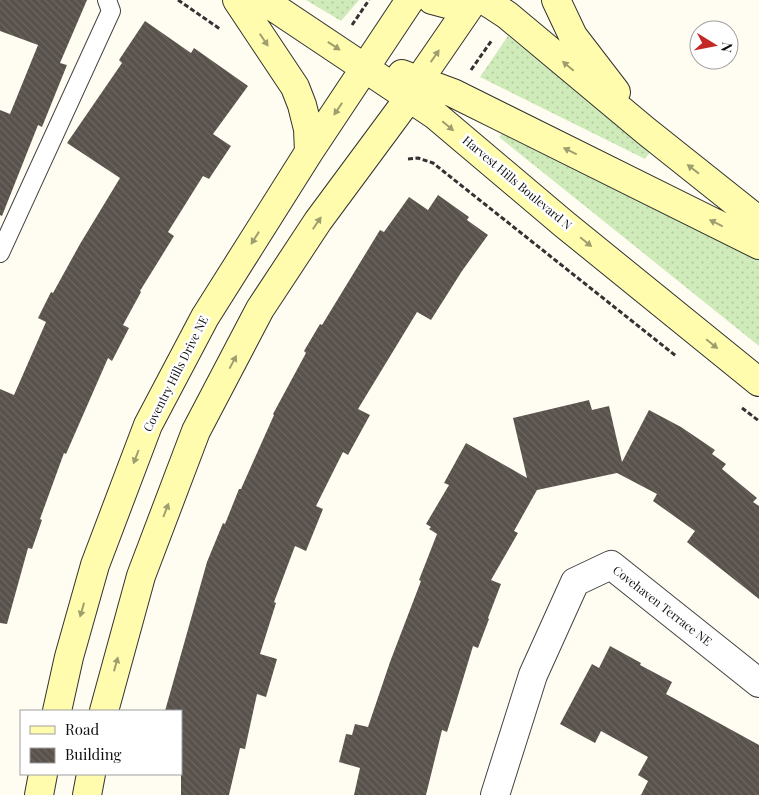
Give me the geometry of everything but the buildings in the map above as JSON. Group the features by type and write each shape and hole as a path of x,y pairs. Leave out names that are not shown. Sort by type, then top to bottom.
{"main road":[{"path":"237,0 295,87 308,129 309,152"},
{"name":"Harvest Hills Boulevard N","path":"264,0 336,47 364,68 414,89 435,115 572,230 759,382"},
{"name":"Coventry Hills Drive NE","path":"57,710 69,657 95,565 148,425 204,317 309,152 410,0"},
{"path":"432,0 451,5 465,0"},
{"path":"104,710 141,576 196,431 260,309 318,221 414,89 474,0"},
{"path":"484,0 506,15 646,131 759,221"},
{"path":"556,0 573,36 646,131"},
{"path":"414,89 453,93 759,245"},
{"path":"39,795 44,775"},
{"path":"87,795 91,775"}],"street":[{"name":"Covehaven Terrace NE","path":"495,795 533,675 575,582 611,565 759,683"}],"lane":[{"path":"0,253 111,11 107,0"}],"path":[{"path":"347,32 369,0"},
{"path":"466,76 494,37"},
{"path":"408,159 418,158 433,163 681,359"},
{"path":"736,403 759,422"}],"green space":[{"path":"306,0 359,0 341,21"},
{"path":"508,36 652,149 645,159 480,77"},
{"path":"508,127 759,255 759,346 499,137"}]}
